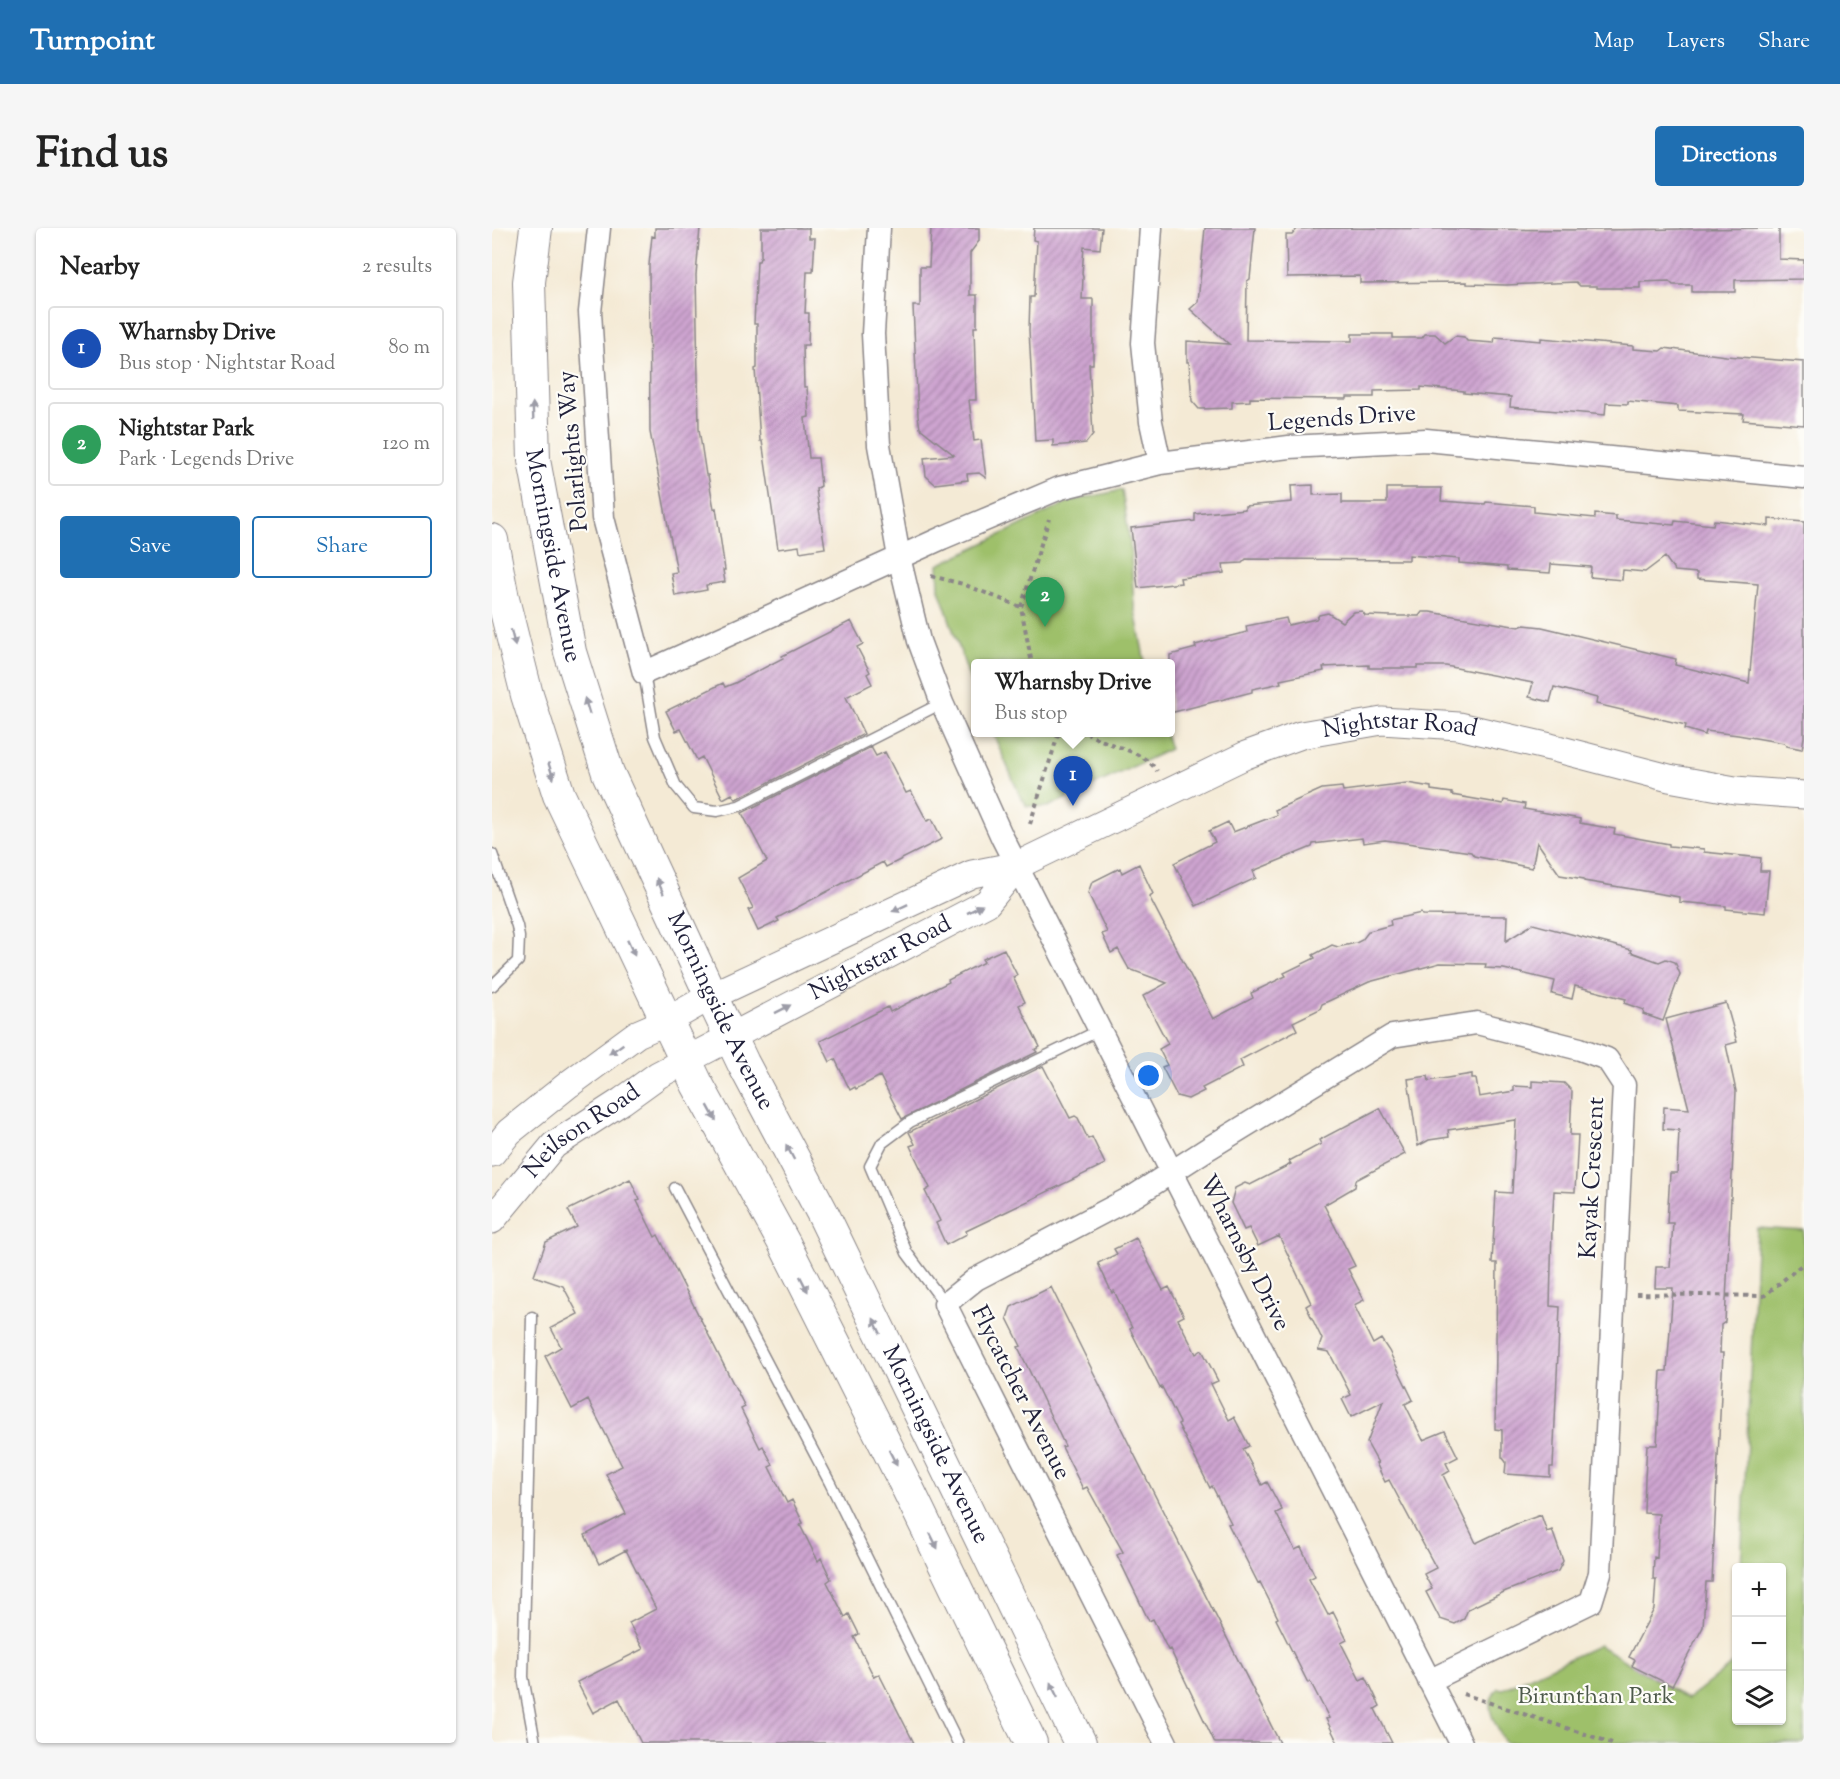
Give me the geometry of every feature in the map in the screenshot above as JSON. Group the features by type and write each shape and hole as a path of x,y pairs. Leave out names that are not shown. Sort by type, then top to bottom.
{"main road":[{"name":"Morningside Avenue","path":"536,228 529,282 534,460 570,652 608,774 743,1063 823,1214 1080,1743"},
{"name":"Morningside Avenue","path":"492,540 503,599 527,695 559,795 697,1084 785,1245 1032,1743"},
{"path":"908,1489 946,1471"}],"street":[{"name":"Polarlights Way","path":"599,228 590,312 603,518 644,673"},
{"name":"Wharnsby Drive","path":"879,228 873,334 879,445 899,557 919,641 942,703 1002,837 1461,1743"},
{"path":"1151,228 1143,343 1151,422 1160,463"},
{"name":"Legends Drive","path":"899,557 1060,488 1160,463 1288,447 1426,440 1804,477"},
{"path":"644,673 899,557"},
{"name":"Nightstar Road","path":"667,1021 711,996 972,874 1018,865 1246,754 1302,735 1382,721 1459,726 1669,778 1735,790 1804,795"},
{"name":"Nightstar Road","path":"686,1060 987,903 1018,865"},
{"name":"Neilson Road","path":"492,1153 509,1132 604,1057 637,1034 667,1021"},
{"name":"Kayak Crescent","path":"1173,1171 1392,1036 1477,1023 1580,1049 1606,1059 1624,1085 1600,1573 1591,1602 1429,1681"},
{"name":"Neilson Road","path":"492,1220 554,1144 658,1075 686,1060"},
{"name":"Flycatcher Avenue","path":"1166,1743 945,1304 976,1279 1136,1195 1173,1171"}],"lane":[{"path":"644,673 655,737 676,786 694,808 717,811 739,807 942,703"},
{"path":"492,854 519,937 518,961 492,986"},
{"path":"945,1304 907,1253 870,1166 882,1143 910,1122 1100,1030"},
{"path":"675,1188 830,1483 958,1743"},
{"path":"532,1317 523,1677 536,1743"}],"path":[{"path":"1031,659 1021,607 1060,488"},
{"path":"931,576 963,584 1021,607"},
{"path":"1030,824 1057,737"},
{"path":"1094,737 1150,761 1169,792"},
{"path":"1614,1293 1764,1296 1804,1263"},
{"path":"1429,1681 1473,1698 1612,1743"}],"green space":[{"path":"1122,490 1130,542 1134,605 1144,659 971,659 971,682 939,589 938,565 1071,501"},
{"path":"995,737 1166,737 1170,749 1048,807 1027,806 1021,798"},
{"name":"Birunthan Park","path":"1757,1228 1804,1231 1804,1743 1505,1743 1490,1709 1493,1695 1498,1688 1503,1689 1599,1645 1688,1699 1732,1664 1732,1725 1786,1725 1786,1563 1741,1563"}],"building":[{"path":"655,228 700,228 696,275 699,429 706,475 708,475 714,509 716,508 725,570 723,570 725,582 706,585 707,590 675,596 671,573 677,572 650,432 649,265"},
{"path":"761,228 809,228 809,238 815,238 813,272 807,272 805,313 809,313 808,345 803,345 804,387 807,387 809,417 805,418 809,458 818,458 821,486 816,489 825,548 800,552 799,546 778,549 762,441 760,441 755,369 757,368 757,324 754,324 757,261 761,258"},
{"path":"931,228 979,228 979,241 970,253 970,295 977,295 977,327 974,327 976,400 969,400 974,441 981,440 986,478 979,473 967,474 968,480 935,484 926,476 924,458 954,455 920,428 918,416 913,306 920,306 920,267 929,267"},
{"path":"1034,228 1102,228 1100,249 1084,247 1082,299 1093,299 1093,364 1089,364 1093,434 1086,443 1053,446 1053,440 1035,441 1029,330 1030,297 1034,297 1037,241 1033,240"},
{"path":"1205,228 1255,228 1250,279 1247,281 1246,340 1352,341 1352,334 1393,334 1393,338 1422,338 1425,334 1435,334 1445,343 1455,336 1464,337 1467,341 1494,343 1495,337 1541,341 1541,338 1633,346 1633,349 1660,351 1664,348 1804,362 1804,425 1743,420 1744,414 1678,411 1678,406 1628,401 1628,404 1606,403 1605,415 1510,407 1511,397 1421,387 1421,390 1374,391 1374,397 1347,397 1347,399 1250,398 1250,401 1232,402 1232,408 1199,409 1192,401 1187,341 1229,344 1190,309 1198,302"},
{"path":"1779,228 1779,259 1804,260 1804,279 1735,280 1735,292 1692,292 1692,285 1673,285 1669,281 1640,282 1640,288 1597,288 1597,286 1580,286 1576,282 1506,285 1467,284 1467,282 1360,283 1360,276 1287,277 1286,235 1292,235 1297,229 1597,230"},
{"path":"1313,485 1313,495 1342,494 1342,503 1387,503 1387,488 1442,488 1441,501 1534,506 1534,512 1595,518 1595,514 1616,516 1616,520 1674,525 1675,521 1713,525 1714,520 1769,526 1769,519 1804,522 1804,737 1802,749 1787,746 1784,743 1738,735 1706,731 1705,735 1685,729 1686,725 1596,704 1597,698 1554,687 1550,702 1529,697 1533,683 1446,666 1323,667 1324,671 1280,680 1281,683 1252,689 1252,692 1175,712 1175,659 1170,659 1170,655 1196,648 1195,645 1247,632 1246,626 1286,618 1288,625 1316,619 1319,615 1328,613 1342,622 1353,612 1362,611 1365,615 1391,616 1419,616 1422,612 1430,612 1519,627 1524,625 1542,627 1676,659 1675,665 1749,683 1758,584 1697,579 1697,573 1675,571 1665,557 1645,572 1623,570 1622,580 1590,577 1591,567 1551,564 1550,573 1507,570 1507,567 1459,563 1459,559 1409,555 1409,560 1246,559 1242,563 1223,564 1224,573 1180,578 1181,583 1138,588 1131,528 1195,521 1195,514 1245,509 1245,506 1292,502 1291,486"},
{"path":"851,621 863,644 857,647 870,672 867,674 872,684 846,697 864,734 736,799 732,794 723,799 702,757 697,760 681,729 676,731 666,711 723,683 725,687 735,683"},
{"path":"871,747 876,756 885,752 906,793 911,791 927,821 932,819 942,839 886,867 883,862 777,918 779,921 758,931 748,910 753,908 738,878 767,861 742,813"},
{"path":"1407,783 1431,787 1431,790 1452,793 1452,795 1503,804 1504,800 1525,804 1524,809 1580,819 1580,823 1615,829 1614,834 1669,844 1669,846 1761,858 1760,871 1769,871 1765,913 1726,909 1726,906 1679,902 1679,897 1560,875 1537,842 1532,868 1474,856 1471,852 1385,840 1363,843 1362,838 1313,844 1312,847 1253,871 1256,878 1196,906 1174,863 1215,842 1209,831 1228,822 1233,832 1277,815 1275,810 1322,789 1342,787 1343,791"},
{"path":"1139,864 1153,894 1149,896 1213,1019 1253,998 1251,993 1286,976 1284,973 1315,958 1313,955 1332,945 1338,947 1356,943 1362,940 1369,931 1391,925 1390,920 1421,913 1422,915 1507,916 1506,941 1533,924 1632,950 1631,952 1659,962 1666,959 1675,962 1680,974 1663,1021 1643,1014 1644,1010 1624,1003 1626,999 1575,986 1572,999 1552,994 1555,981 1504,969 1485,968 1486,964 1440,963 1369,982 1322,1004 1320,1009 1293,1022 1297,1030 1240,1060 1243,1067 1202,1088 1204,1091 1188,1099 1177,1096 1162,1067 1167,1065 1159,1049 1168,1044 1143,996 1167,983 1129,969 1118,949 1111,953 1102,934 1107,932 1088,893 1092,882 1120,868 1122,873"},
{"path":"1004,949 1017,975 1013,977 1025,1002 1019,1005 1040,1047 1035,1050 1037,1052 902,1119 880,1076 850,1090 835,1059 830,1062 820,1041 888,1007 890,1012 949,982 948,980 984,962 982,959"},
{"path":"1726,1003 1737,1042 1726,1045 1736,1091 1725,1322 1721,1325 1720,1353 1723,1353 1712,1582 1706,1582 1703,1627 1672,1686 1632,1666 1635,1660 1629,1657 1654,1609 1656,1579 1653,1579 1654,1557 1657,1558 1659,1514 1644,1513 1645,1478 1647,1445 1657,1445 1661,1371 1667,1371 1673,1288 1655,1288 1656,1267 1670,1267 1673,1223 1667,1223 1670,1173 1677,1173 1679,1130 1663,1129 1664,1107 1689,1109 1666,1019"},
{"path":"1043,1066 1070,1118 1075,1116 1078,1118 1088,1139 1092,1137 1105,1164 966,1231 967,1234 946,1245 936,1223 940,1221 925,1191 930,1188 910,1146 915,1144 909,1132"},
{"path":"1472,1074 1472,1079 1476,1079 1479,1097 1514,1091 1514,1086 1532,1087 1532,1081 1564,1083 1572,1091 1570,1135 1578,1135 1575,1192 1554,1191 1550,1306 1560,1307 1553,1467 1550,1467 1550,1477 1505,1474 1506,1462 1502,1457 1502,1430 1495,1429 1497,1263 1492,1263 1496,1192 1512,1193 1516,1120 1448,1130 1449,1137 1429,1140 1418,1146 1408,1079 1428,1076 1429,1081"},
{"path":"1380,1108 1405,1154 1356,1180 1355,1187 1324,1205 1355,1266 1348,1269 1364,1300 1354,1305 1373,1344 1381,1339 1389,1351 1413,1400 1405,1404 1423,1440 1445,1431 1458,1457 1446,1463 1450,1471 1443,1475 1476,1543 1541,1515 1547,1532 1552,1530 1563,1561 1558,1571 1506,1591 1468,1609 1464,1619 1455,1624 1440,1619 1426,1592 1432,1589 1424,1574 1436,1568 1389,1480 1385,1482 1367,1443 1383,1401 1351,1417 1342,1399 1351,1395 1329,1352 1318,1350 1322,1339 1306,1306 1311,1303 1279,1236 1258,1246 1249,1228 1244,1230 1231,1203 1235,1188 1245,1183 1250,1185 1291,1164 1289,1161 1321,1144 1319,1140"},
{"path":"630,1179 640,1200 637,1201 655,1237 658,1235 745,1407 741,1409 760,1448 763,1446 773,1465 769,1467 787,1503 792,1500 803,1523 800,1525 818,1561 821,1558 831,1579 827,1582 845,1617 849,1614 859,1634 854,1637 874,1677 879,1674 914,1743 641,1743 619,1699 593,1713 577,1682 643,1649 629,1623 656,1609 626,1550 599,1564 585,1535 626,1514 606,1474 622,1466 588,1400 572,1409 545,1356 561,1347 551,1328 578,1314 563,1286 534,1276 546,1242 577,1227 568,1210"},
{"path":"1136,1238 1163,1290 1169,1287 1184,1316 1178,1319 1196,1354 1202,1350 1218,1381 1211,1384 1229,1420 1234,1417 1249,1446 1243,1449 1262,1485 1267,1482 1282,1510 1276,1513 1295,1550 1301,1547 1315,1576 1309,1579 1328,1615 1333,1612 1347,1640 1341,1643 1360,1680 1366,1677 1380,1706 1375,1709 1392,1743 1338,1743 1326,1719 1329,1718 1310,1681 1308,1683 1260,1582 1258,1583 1228,1524 1231,1523 1212,1486 1210,1488 1178,1424 1180,1423 1162,1387 1160,1388 1130,1329 1132,1328 1114,1291 1112,1293 1098,1263 1117,1254 1114,1249"},
{"path":"1051,1287 1280,1743 1215,1743 1170,1649 1168,1650 1153,1619 1149,1621 1117,1555 1123,1552 1087,1487 1083,1489 1062,1447 1065,1446 1018,1347 1021,1346 1007,1318 1011,1307"}],"place":[{"name":"Nightstar Park","path":"1045,627"},
{"name":"Wharnsby Drive","path":"1073,806"}]}
